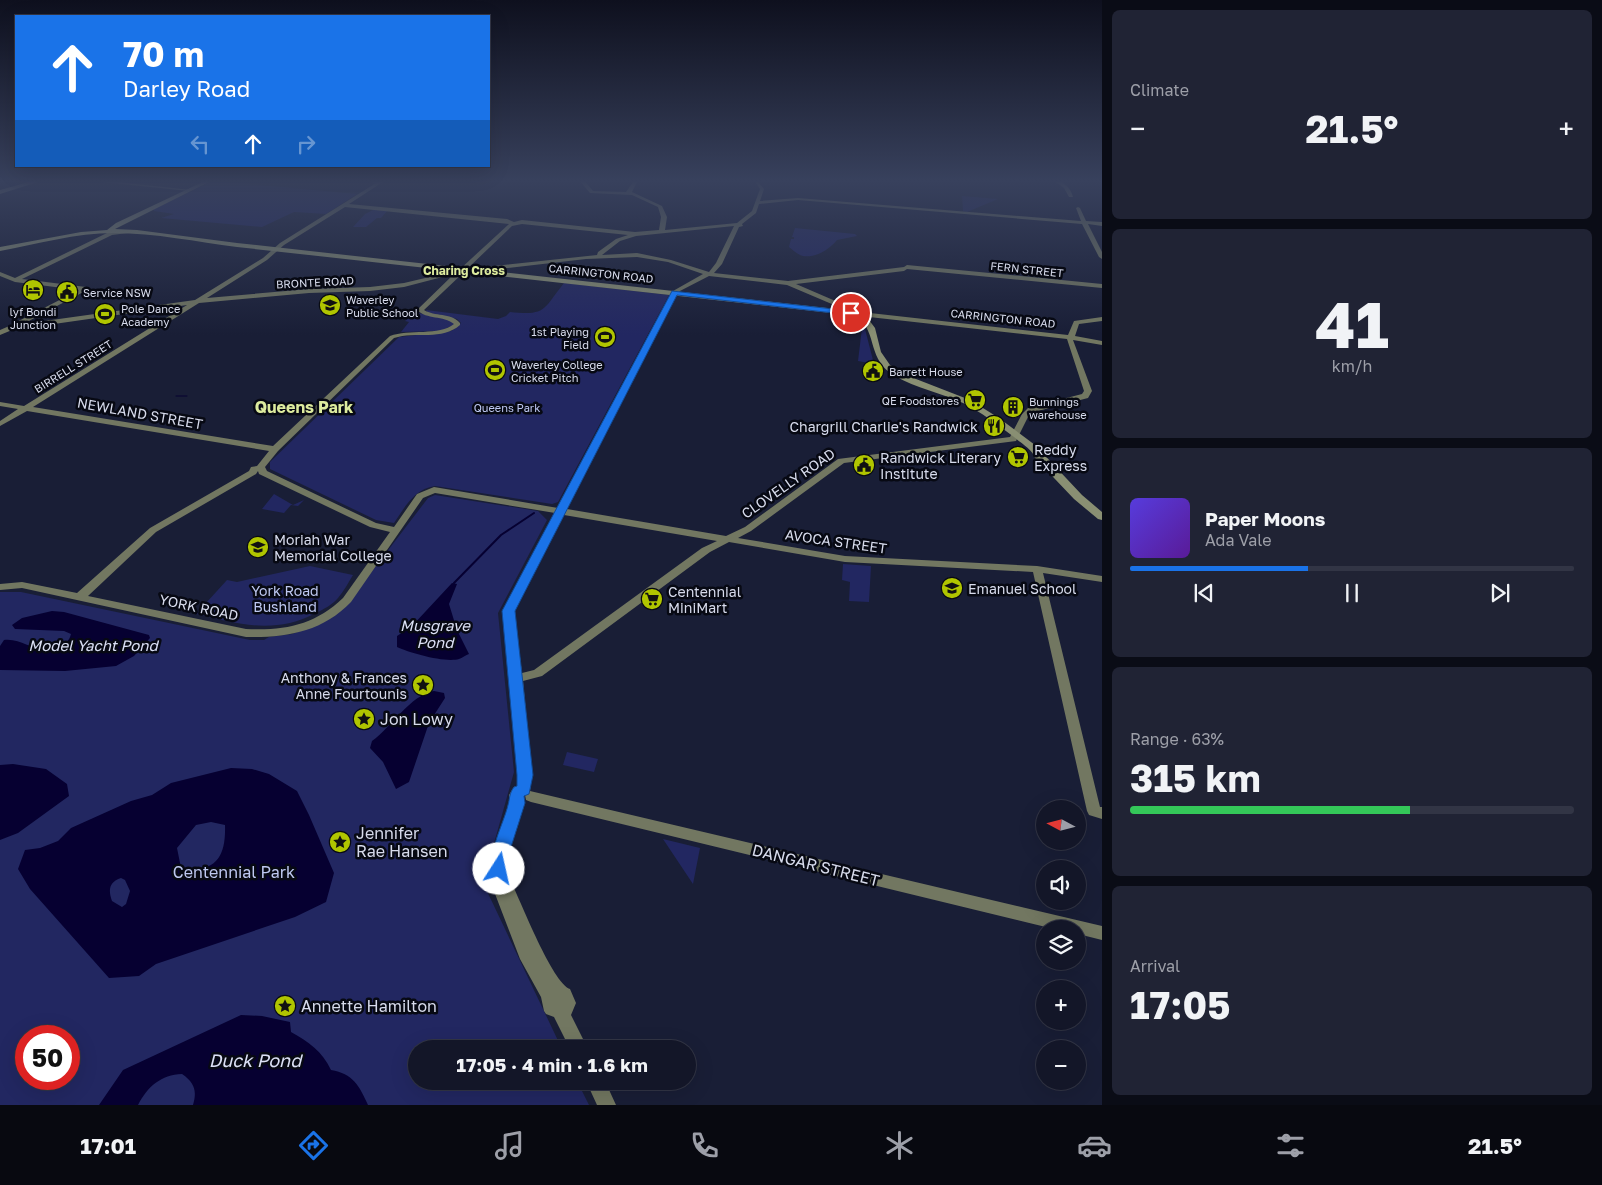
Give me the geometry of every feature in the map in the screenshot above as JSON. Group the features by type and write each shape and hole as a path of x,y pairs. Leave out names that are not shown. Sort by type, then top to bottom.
{"main road":[{"path":"0,248 92,232"},
{"name":"CARRINGTON ROAD","path":"83,234 103,232"},
{"name":"CARRINGTON ROAD","path":"122,232 464,271 488,270 675,293 846,310 860,314"},
{"path":"282,244 283,248 288,250"},
{"path":"271,255 288,250"},
{"path":"860,314 870,323 880,359 890,370 969,403 1016,435 1078,497 1102,517"}],"street":[{"path":"15,280 107,232"},
{"name":"BIRRELL STREET","path":"0,424 271,255 282,244 302,232"},
{"path":"80,597 153,530 258,470 275,450 392,337 401,334 445,331 457,325 457,322 452,319 421,312 420,310 504,232"},
{"path":"612,232 635,234 667,232"},
{"path":"575,1040 556,1002 548,996 528,959 500,886 499,869 502,847 524,797 525,775 517,678 508,611 565,511 675,293 710,273 719,264 733,232"},
{"path":"1089,232 1102,257"},
{"path":"615,242 646,233"},
{"path":"599,256 600,253 615,242 635,234"},
{"path":"488,270 599,256 648,256 710,273 788,283 846,310"},
{"name":"FERN STREET","path":"788,283 904,268 920,268 1102,286"},
{"name":"BRONTE ROAD","path":"9,328 217,299 309,291 370,290 404,285 464,271"},
{"path":"0,274 15,280 86,289 0,333"},
{"path":"208,295 210,298 217,299"},
{"name":"CARRINGTON ROAD","path":"860,314 1070,337 1102,343"},
{"path":"1016,435 1026,414 1031,410 1088,394 1070,337 1076,322 1102,319"},
{"name":"NEWLAND STREET","path":"0,404 275,450"},
{"name":"CLOVELLY ROAD","path":"517,678 538,673 706,550 748,529 841,461 1008,440 1013,439 1016,435"},
{"path":"258,470 373,525 391,529"},
{"name":"YORK ROAD","path":"0,587 17,584 246,633 283,632 318,622 348,600 388,541 391,529 420,496 434,490 565,511"},
{"name":"AVOCA STREET","path":"565,511 851,559 1037,570 1102,579"},
{"path":"748,529 746,536 754,543"},
{"path":"1037,570 1098,812"},
{"name":"DANGAR STREET","path":"524,797 1102,933"},
{"path":"600,1090 607,1105"}],"green space":[{"path":"794,232 831,232 855,234 857,236 837,240 827,250 813,256 797,254 789,247 791,239 794,239 792,237"},
{"name":"Queens Park","path":"564,283 669,295 558,502 552,504 435,486 416,495 406,505 394,523 376,520 270,469 270,462 399,337 451,331 461,323 457,319 428,313 426,310 498,319 510,312 531,313 543,309"},
{"path":"418,313 448,319 454,322 454,325 440,331 401,332 409,322 405,321"},
{"path":"862,328 865,329 874,364 858,361"},
{"path":"274,494 293,505 304,500 298,506 291,505 284,513 262,509"},
{"name":"Centennial Park","path":"435,495 538,511 547,520 498,613 514,772 484,879 485,887 558,1040 408,1040 408,1090 582,1090 589,1105 0,1105 0,592 21,592 250,640 264,640 269,637 292,634 317,625 347,604 428,498"},
{"path":"843,564 871,566 869,602 849,601 850,582 842,580"},
{"name":"York Road Bushland","path":"310,566 353,575 342,593 333,603 301,620 271,626 256,626 196,614 227,580 237,582"},
{"path":"567,752 598,759 594,772 563,765"},
{"path":"663,839 700,848 693,884"}],"water":[{"name":"Musgrave Pond","path":"452,583 457,584 449,604 457,630 469,654 459,659 445,660 397,647 397,636 412,626"},
{"name":"Model Yacht Pond","path":"52,611 64,612 149,635 150,638 134,656 116,666 65,671 0,670 0,646 4,640 18,641 42,649 57,647 68,641 71,634 64,631 15,629 12,625 22,618"},
{"path":"434,691 444,693 445,698 429,723 409,782 396,789 383,762 370,748 372,741 409,705 425,694"},
{"path":"13,764 46,769 67,784 69,796 18,833 0,840 0,765"},
{"path":"231,768 252,769 269,774 297,791 334,873 326,902 295,917 156,964 139,976 109,978 30,889 18,869 25,850 40,848 58,841 71,828 131,801 152,795 171,783","holes":["211,822 225,825 225,836 221,854 211,865 203,868 181,868 177,848 196,825","121,878 125,880 130,891 126,904 122,907 112,901 110,893 112,884"]},
{"name":"Duck Pond","path":"241,1015 262,1016 290,1022 291,1032 304,1039 314,1048 323,1057 331,1070 345,1074 350,1078 362,1092 368,1105 193,1105 194,1088 190,1081 182,1074 161,1079 146,1092 138,1105 99,1105 123,1070"}],"waterway":[{"path":"176,396 187,396"},
{"path":"454,583 501,535 534,513"}],"place":[{"name":"lyf Bondi Junction","path":"33,290"},
{"name":"Service NSW","path":"67,292"},
{"name":"Waverley Public School","path":"330,305"},
{"name":"Pole Dance Academy","path":"105,314"},
{"name":"1st Playing Field","path":"605,337"},
{"name":"Waverley College Cricket Pitch","path":"495,370"},
{"name":"Barrett House","path":"873,371"},
{"name":"QE Foodstores","path":"975,400"},
{"name":"Bunnings warehouse","path":"1013,407"},
{"name":"Chargrill Charlie's Randwick","path":"994,426"},
{"name":"Reddy Express","path":"1018,457"},
{"name":"Randwick Literary Institute","path":"864,465"},
{"name":"Moriah War Memorial College","path":"258,547"},
{"name":"Emanuel School","path":"952,588"},
{"name":"Centennial MiniMart","path":"652,599"},
{"name":"Anthony & Frances Anne Fourtounis","path":"423,685"},
{"name":"Jon Lowy","path":"364,719"},
{"name":"Jennifer Rae Hansen","path":"340,842"},
{"name":"Annette Hamilton","path":"285,1006"}],"district":[{"name":"Charing Cross","path":"464,270"},
{"name":"Queens Park","path":"304,407"}],"route":[{"path":"499,869 502,847 517,803 516,795 519,791 524,790 525,775 508,611 675,293 851,313"}]}
